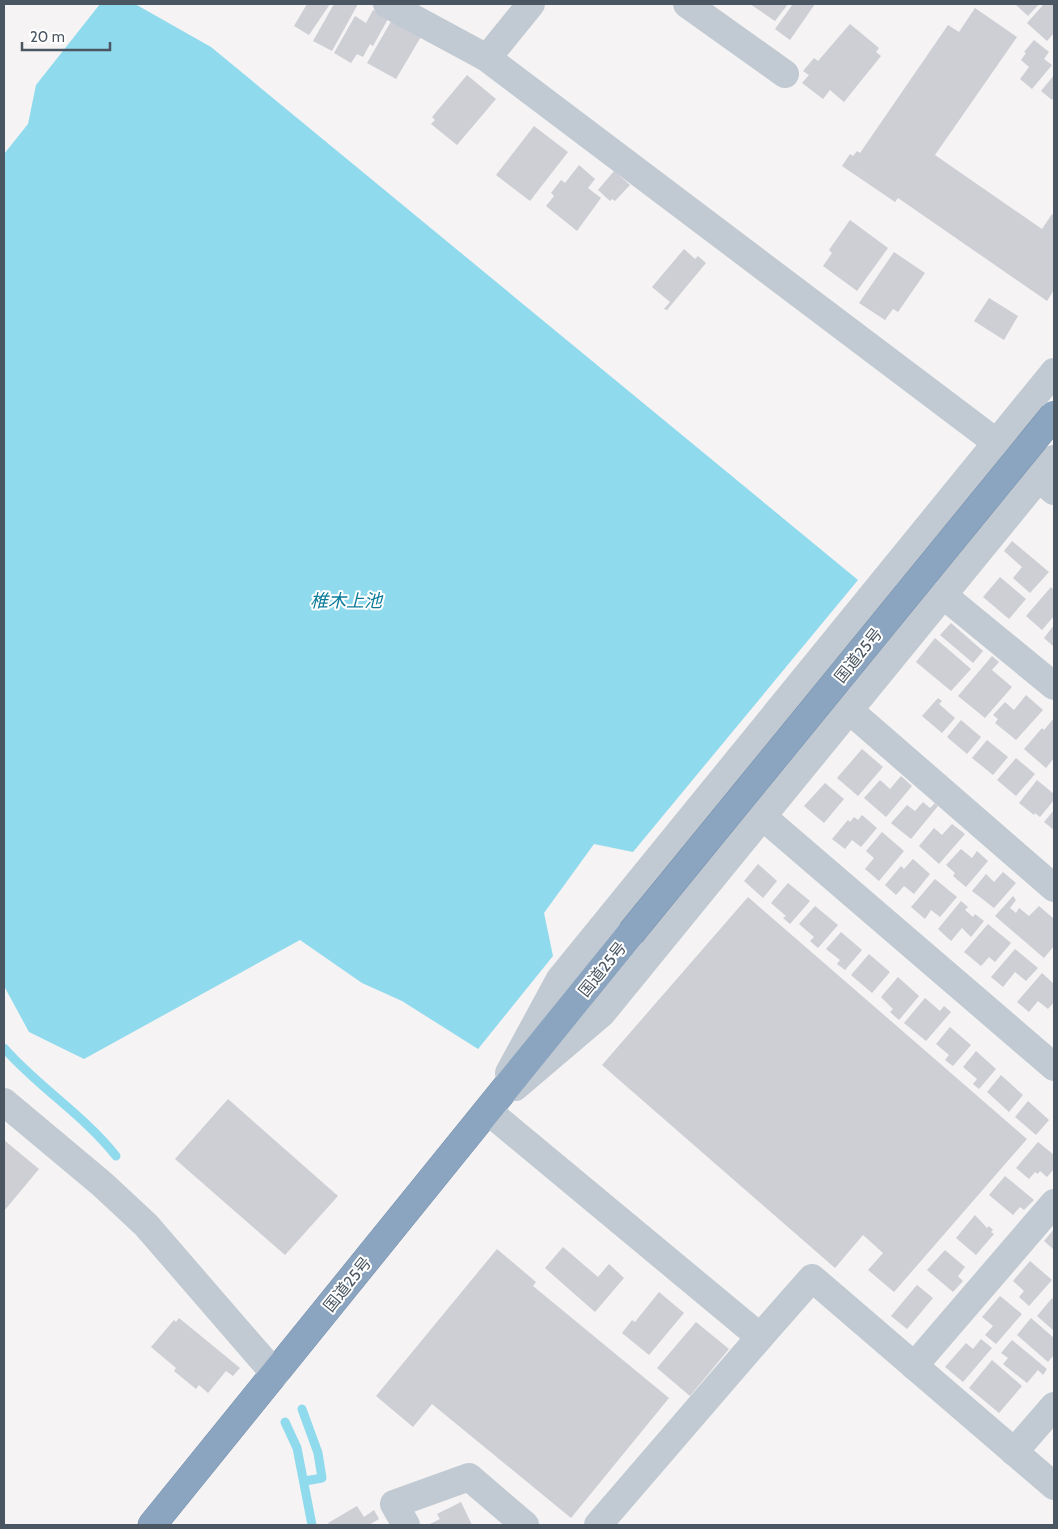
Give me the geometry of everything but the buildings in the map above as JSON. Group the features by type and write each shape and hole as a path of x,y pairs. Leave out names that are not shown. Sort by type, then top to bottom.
{"highway":[{"name":"国道25号","path":"152,1525 631,933 1054,415"}],"street":[{"path":"387,4 487,58 996,443 1049,476 944,595 602,1013 488,1111"},
{"path":"487,58 531,4"},
{"path":"687,4 785,74"},
{"path":"488,1111 560,979 1054,372"},
{"path":"944,595 1054,686"},
{"path":"849,710 1054,888"},
{"path":"762,816 1054,1068"},
{"path":"4,1102 102,1184 146,1225 275,1374"},
{"path":"488,1111 760,1337"},
{"path":"914,1366 1054,1202"},
{"path":"598,1525 812,1278 1054,1486"},
{"path":"1014,1452 1054,1406"},
{"path":"406,1525 394,1504 469,1477 525,1525"}],"water":[{"name":"椎木上池","path":"100,4 135,4 211,47 858,580 633,852 594,844 544,913 553,956 478,1049 402,1001 362,983 300,940 84,1059 29,1032 4,986 4,154 28,124 36,85"}],"waterway":[{"path":"4,1048 31,1076 90,1127 116,1156"},
{"path":"302,1409 318,1453 322,1478 305,1481"},
{"path":"285,1422 297,1448 312,1525"}]}
